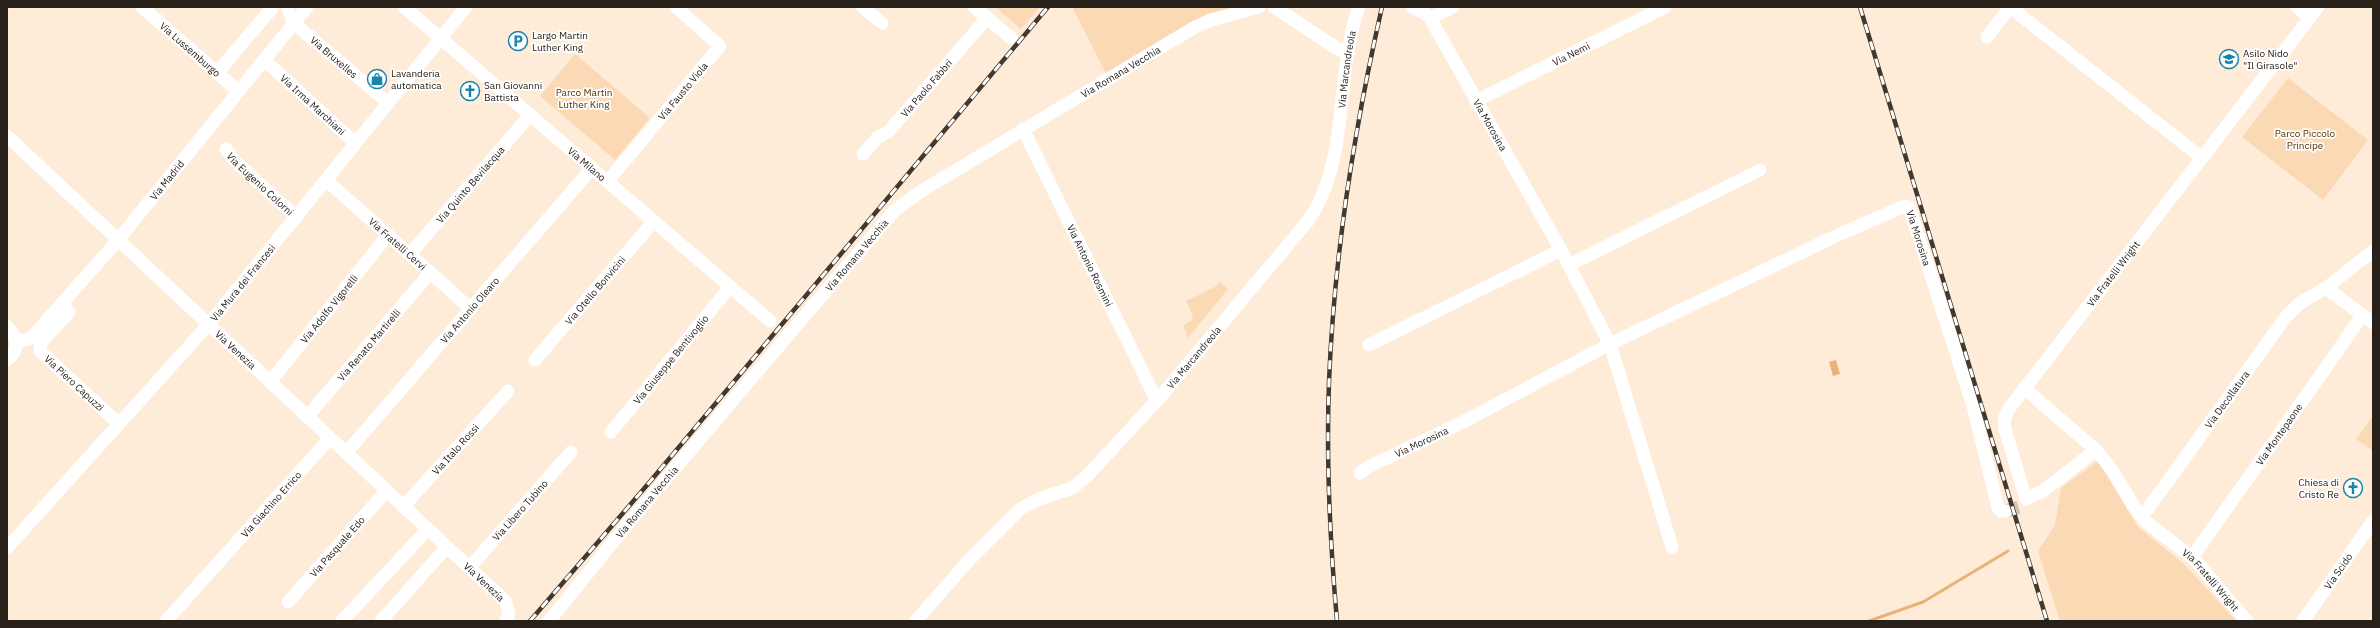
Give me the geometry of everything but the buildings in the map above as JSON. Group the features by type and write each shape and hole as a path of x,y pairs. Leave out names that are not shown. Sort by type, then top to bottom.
{"street":[{"name":"Via Lussemburgo","path":"142,7 238,91"},
{"path":"217,73 273,7"},
{"name":"Via Bruxelles","path":"287,7 294,23 387,102"},
{"name":"Via Madrid","path":"17,342 29,339 118,240 307,7"},
{"name":"Via Milano","path":"404,7 770,321"},
{"name":"Via Mura dei Francesi","path":"7,548 209,324 326,180 387,102 466,7"},
{"name":"Via Fausto Viola","path":"608,181 720,46 676,7"},
{"path":"862,7 882,23"},
{"path":"974,7 1011,38"},
{"name":"Via Romana Vecchia","path":"549,621 886,218 913,196 1198,25 1259,7"},
{"path":"1274,7 1341,51 1349,52"},
{"path":"1423,11 1453,7"},
{"name":"Via Nemi","path":"1476,100 1665,7"},
{"path":"1987,37 2010,7 2202,158"},
{"path":"2297,7 2310,18"},
{"name":"Via Fratelli Wright","path":"2096,450 2042,491 2022,503 2004,424 2008,410 2318,7"},
{"name":"Via Marcandreola","path":"916,621 968,561 1011,517 1028,504 1060,493 1079,483 1157,401 1252,286 1301,230 1320,202 1332,163 1356,10"},
{"name":"Via Morosina","path":"1423,11 1476,100 1561,250 1610,344 1672,547"},
{"name":"Via Paolo Fabbri","path":"863,154 877,138 889,131 987,18"},
{"name":"Via Irma Marchiani","path":"271,66 355,143"},
{"name":"Via Quinto Bevilacqua","path":"410,254 530,115"},
{"name":"Via Antonio Rosmini","path":"1023,129 1157,401"},
{"name":"Via Venezia","path":"7,136 346,452 446,548 506,602 509,614 506,621"},
{"name":"Via Eugenio Colorni","path":"226,149 233,159 296,217"},
{"name":"Via Antonio Olearo","path":"346,452 592,168"},
{"path":"1569,265 1760,170"},
{"name":"Via Fratelli Cervi","path":"326,180 470,308"},
{"name":"Via Morosina","path":"1360,473 1368,467 1463,422 1610,344 1840,234 1907,206 1912,211 1973,406 1998,508 2001,511 2006,511"},
{"name":"Via Otello Bonvicini","path":"535,360 654,221"},
{"name":"Via Adolfo Vigorelli","path":"270,382 388,235"},
{"path":"1369,345 1561,250"},
{"name":"Via Decollatura","path":"2142,517 2286,317 2300,303 2323,289 2373,251"},
{"name":"Via Renato Martirelli","path":"307,417 430,273"},
{"name":"Via Giuseppe Bentivoglio","path":"611,432 730,287"},
{"path":"2323,289 2368,319"},
{"name":"Via Piero Capuzzi","path":"62,304 69,312 41,343 40,351 119,424"},
{"name":"Via Montepaone","path":"2196,552 2368,319"},
{"path":"7,326 14,333 17,342 15,353 7,360"},
{"name":"Via Fratelli Wright","path":"2024,388 2096,450 2113,471 2142,517 2152,528 2193,558 2247,621"},
{"name":"Via Italo Rossi","path":"404,507 508,391"},
{"name":"Via Giachino Errico","path":"166,621 330,438"},
{"name":"Via Libero Tubino","path":"469,568 571,452"},
{"name":"Via Pasquale Edo","path":"288,602 386,491"},
{"name":"Via Scido","path":"2302,621 2373,521"},
{"path":"342,621 427,530"},
{"path":"381,621 446,548"}],"green space":[{"path":"995,7 1040,7 1021,29"},
{"path":"1072,7 1260,7 1202,24 1109,79"},
{"name":"Parco Martin Luther King","path":"575,54 650,118 615,160 540,96"},
{"name":"Parco Piccolo Principe","path":"2288,78 2368,140 2323,200 2242,137"},
{"path":"1220,282 1228,289 1188,338 1183,326 1192,320 1193,316 1186,301 1215,287"},
{"path":"2373,416 2373,451 2356,439"},
{"path":"2098,461 2138,527 2185,565 2236,621 2060,621 2038,551 2055,525 2061,488"}],"shaded area":[{"path":"1836,360 1840,374 1833,376 1829,362"}],"waterway":[{"path":"1869,621 1923,602 2008,551"}],"tunnel":[{"path":"2006,511 2019,507"}],"railway":[{"path":"530,621 648,484 1048,7"},
{"path":"1337,621 1332,562 1328,472 1329,382 1335,287 1354,146 1382,7"},
{"path":"1860,7 2047,621"}],"place":[{"name":"Largo Martin Luther King","path":"518,41"},
{"name":"Asilo Nido \"Il Girasole\"","path":"2229,59"},
{"name":"Lavanderia automatica","path":"377,79"},
{"name":"San Giovanni Battista","path":"470,91"},
{"name":"Chiesa di Cristo Re","path":"2353,488"}]}
